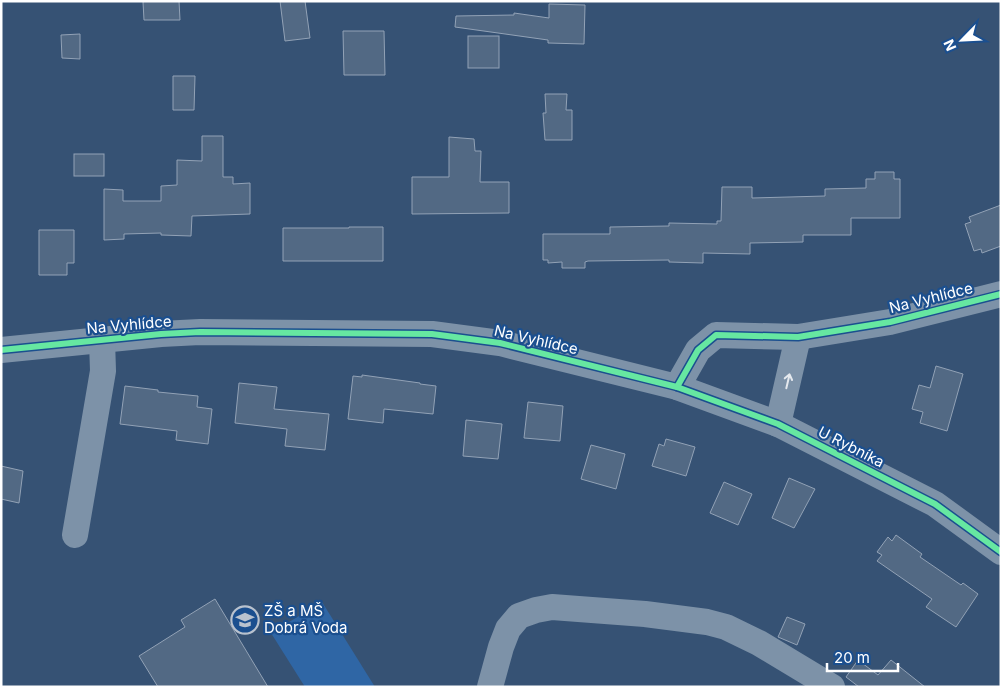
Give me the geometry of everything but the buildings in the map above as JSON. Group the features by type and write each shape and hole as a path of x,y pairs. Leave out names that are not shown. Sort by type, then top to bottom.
{"street":[{"name":"Na Vyhlídce","path":"1,350 200,332 432,334 500,343 677,387 698,350 716,335 798,337 890,322 1001,294"},
{"path":"778,424 798,337"},
{"path":"75,535 102,371 102,340"},
{"name":"U Rybníka","path":"677,387 778,424 935,504 1001,552"},
{"path":"490,687 508,629 519,616 552,607 645,614 707,622 726,627 759,643 832,687"}],"shaded area":[{"path":"322,602 375,687 305,687 271,633"}],"cycle path":[{"path":"677,387 698,350 716,335 798,337 890,322 1001,294"},
{"path":"1,350 161,334 200,332 432,334 500,343 677,387 778,424 935,504 1001,552"}],"place":[{"name":"ZŠ a MŠ Dobrá Voda","path":"245,620"}]}
